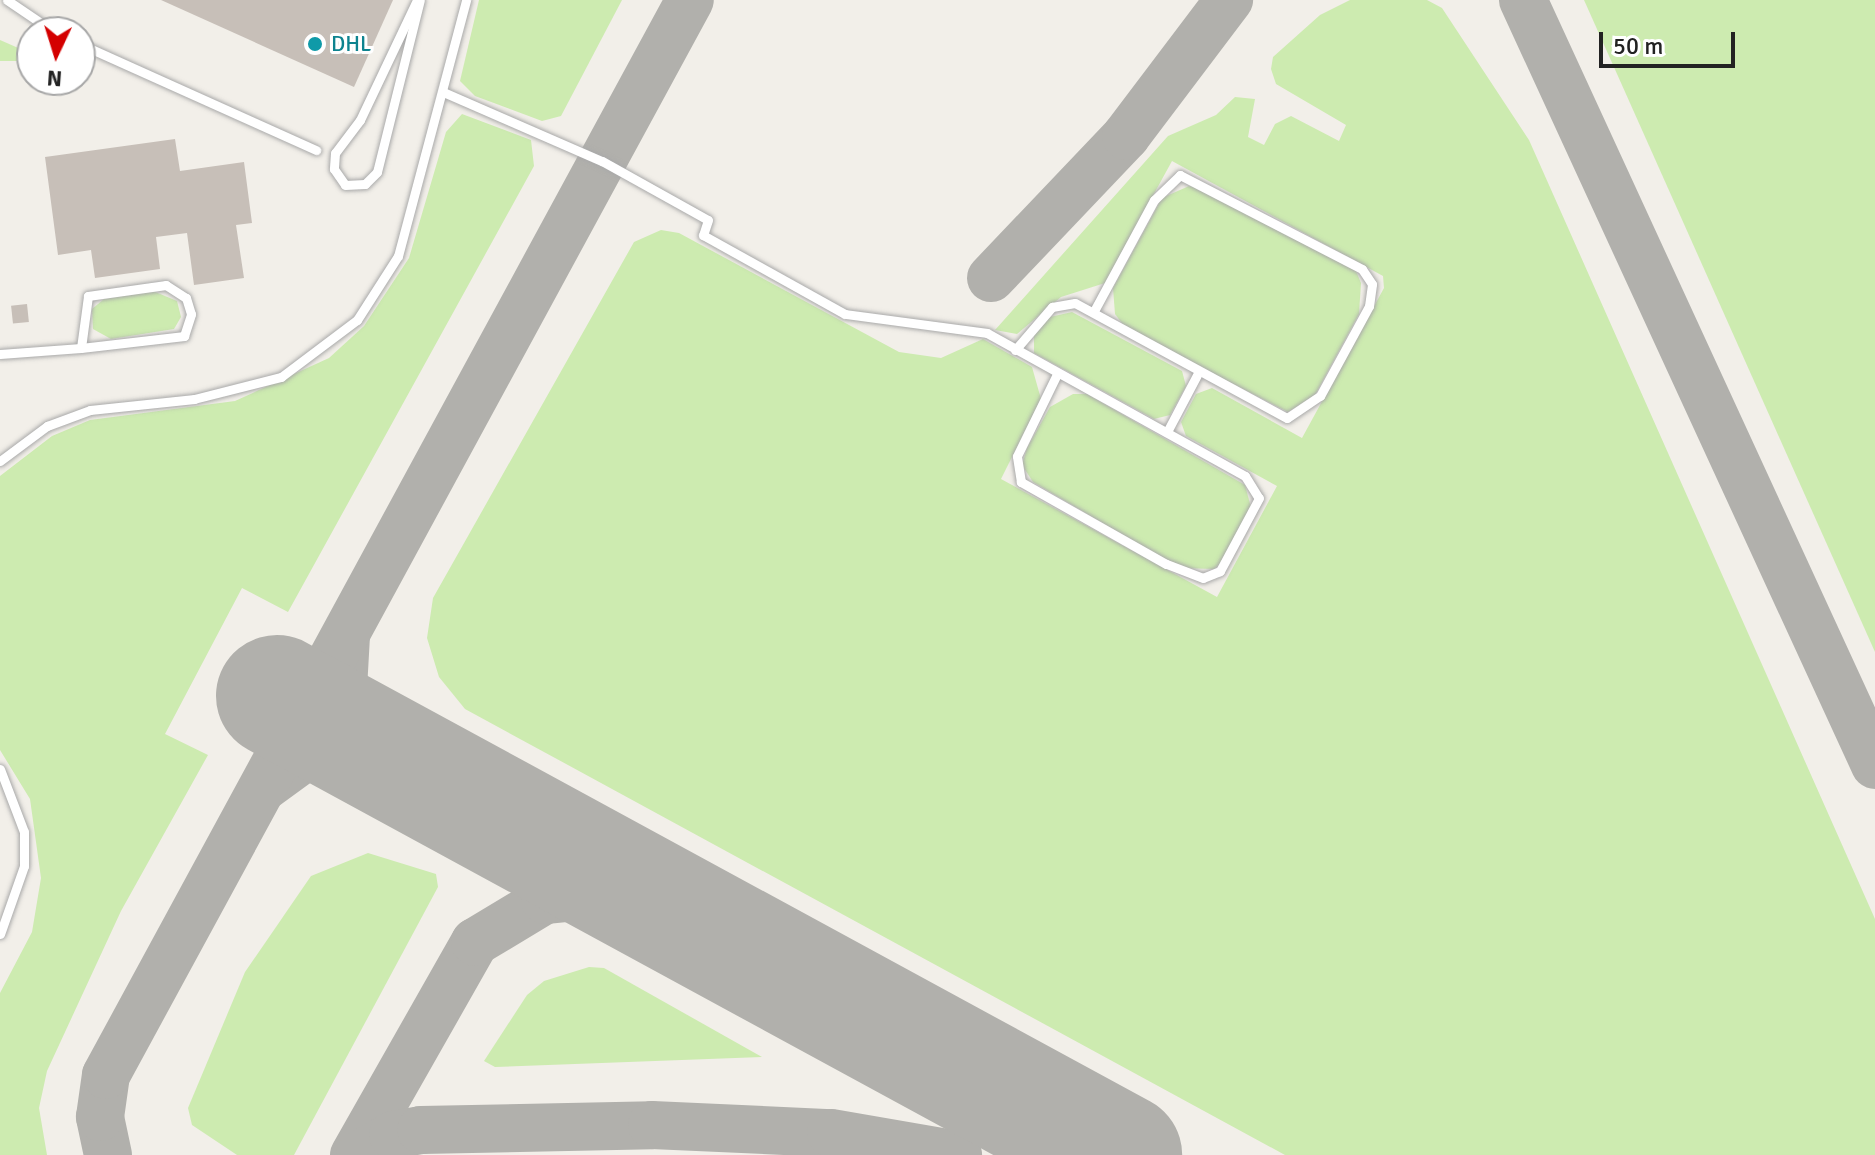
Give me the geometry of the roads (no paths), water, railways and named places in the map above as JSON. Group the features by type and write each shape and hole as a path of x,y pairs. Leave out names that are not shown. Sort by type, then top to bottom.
{"lane":[{"path":"7,0 21,16"},
{"path":"418,0 377,172 365,184 345,185 334,169 335,153 360,120 418,0"},
{"path":"0,461 47,426 90,410 232,391 281,377 325,350 357,320 398,256 466,0"},
{"path":"96,51 316,150"},
{"path":"443,92 602,161 708,220 703,235 845,314 987,333 1057,374 1168,430 1258,489 1256,511 1227,565 1212,577 1166,564 1021,482 1017,456 1057,374"},
{"path":"1015,350 1052,307 1075,303 1094,311 1197,375 1287,418 1308,409 1369,306 1369,277 1180,175 1154,200 1094,311"},
{"path":"0,354 81,348 184,336 191,314 186,298 166,285 88,296 81,348"},
{"path":"1168,430 1197,375"},
{"path":"0,769 24,832 24,866 0,934"}],"place":[{"name":"DHL","path":"315,44"}]}
